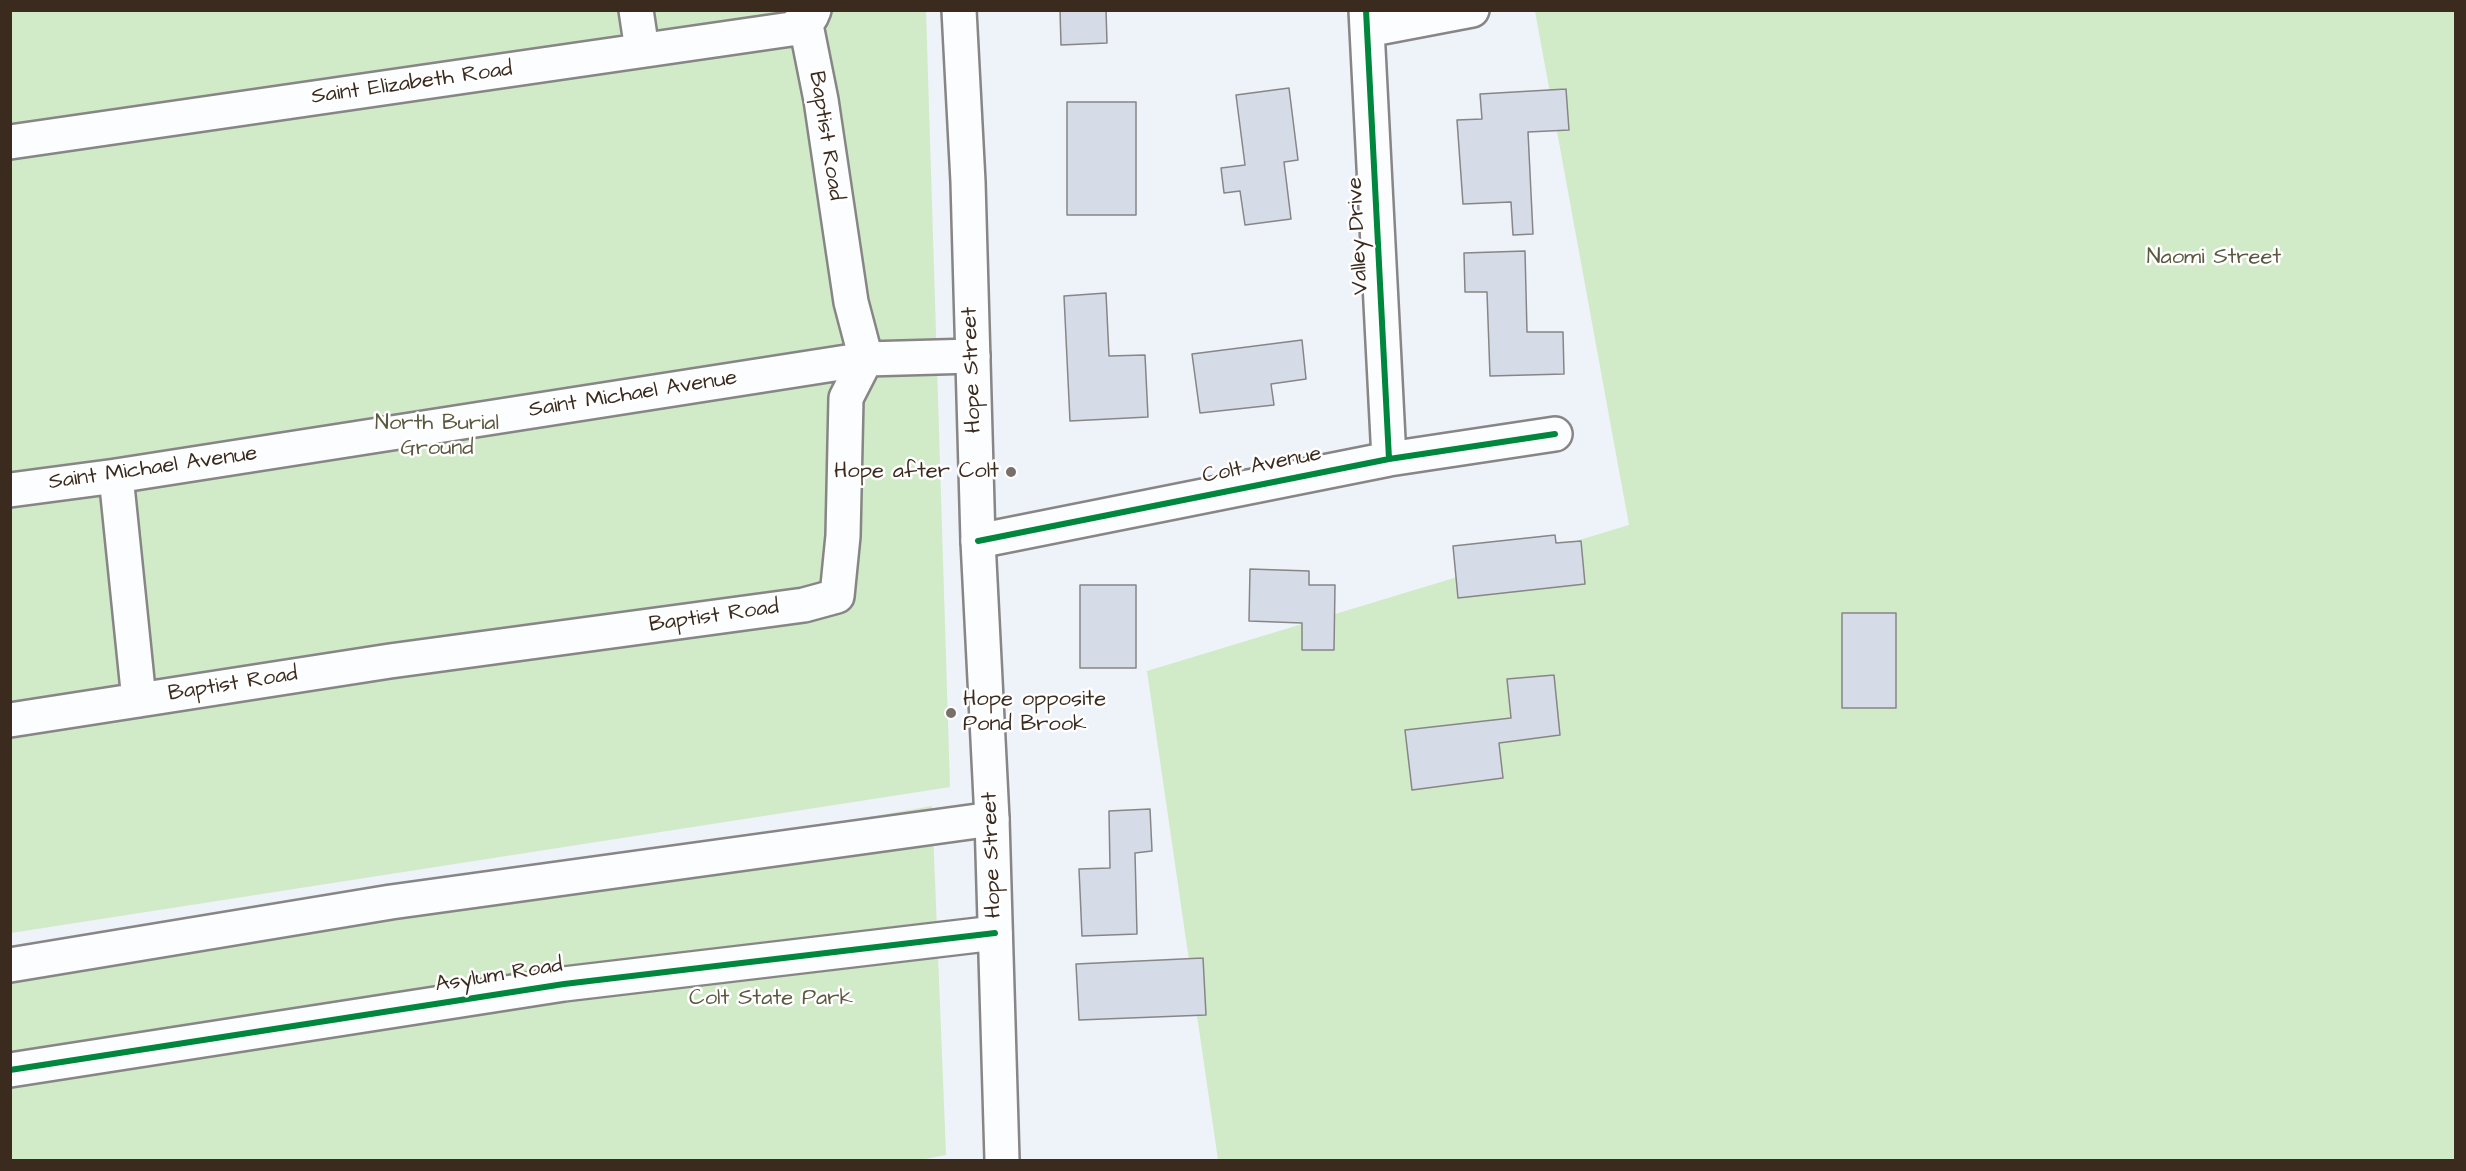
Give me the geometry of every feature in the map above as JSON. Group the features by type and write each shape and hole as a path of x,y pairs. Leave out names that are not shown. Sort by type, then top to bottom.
{"street":[{"path":"636,10 642,50"},
{"name":"Hope Street","path":"959,10 968,182 978,541 992,819 1002,1161"},
{"path":"1367,20 1472,10"},
{"name":"Saint Elizabeth Road","path":"10,142 791,28 810,16"},
{"name":"Baptist Road","path":"10,720 390,661 804,605 837,596 843,536 846,398 866,359 851,302 810,16"},
{"name":"Valley Drive","path":"1367,20 1389,459"},
{"name":"Saint Michael Avenue","path":"10,490 117,476 866,359 973,356"},
{"name":"Colt Avenue","path":"978,541 1389,459 1555,434"},
{"path":"117,476 139,700"},
{"path":"10,965 391,902 992,819"},
{"name":"Asylum Road","path":"10,1070 564,984 995,933"}],"green space":[{"name":"North Burial Ground","path":"11,11 926,11 950,787 11,933"},
{"name":"Naomi Street","path":"1535,11 2455,11 2455,1160 1218,1160 1147,671 1629,525"},
{"name":"Colt State Park","path":"932,806 946,1155 920,1160 11,1160 11,966"}],"building":[{"path":"1060,10 1106,10 1107,43 1061,45"},
{"path":"1289,88 1298,160 1284,162 1291,219 1245,225 1240,191 1224,193 1221,168 1245,165 1236,95"},
{"path":"1566,89 1569,130 1528,132 1533,234 1513,235 1511,202 1463,204 1457,120 1482,119 1480,94"},
{"path":"1067,102 1136,102 1136,215 1067,215"},
{"path":"1525,251 1527,332 1563,332 1564,374 1490,376 1487,292 1465,292 1464,253"},
{"path":"1106,293 1109,356 1145,355 1148,417 1070,421 1064,296"},
{"path":"1302,340 1306,379 1271,384 1274,405 1200,413 1192,354"},
{"path":"1555,535 1556,543 1581,541 1585,584 1458,598 1453,546"},
{"path":"1250,569 1309,571 1309,585 1335,585 1334,650 1302,650 1302,623 1249,621"},
{"path":"1080,585 1136,585 1136,668 1080,668"},
{"path":"1842,613 1896,613 1896,708 1842,708"},
{"path":"1554,675 1560,735 1499,743 1503,778 1412,790 1405,730 1511,718 1507,679"},
{"path":"1150,809 1152,851 1135,853 1137,934 1082,936 1079,869 1110,868 1109,811"},
{"path":"1203,958 1206,1015 1079,1020 1076,964"}],"cycle path":[{"path":"1366,10 1389,459"},
{"path":"978,541 1389,459 1555,434"},
{"path":"10,1070 564,984 995,933"}],"place":[{"name":"Hope after Colt","path":"1011,472"},
{"name":"Hope opposite Pond Brook","path":"951,713"}]}
